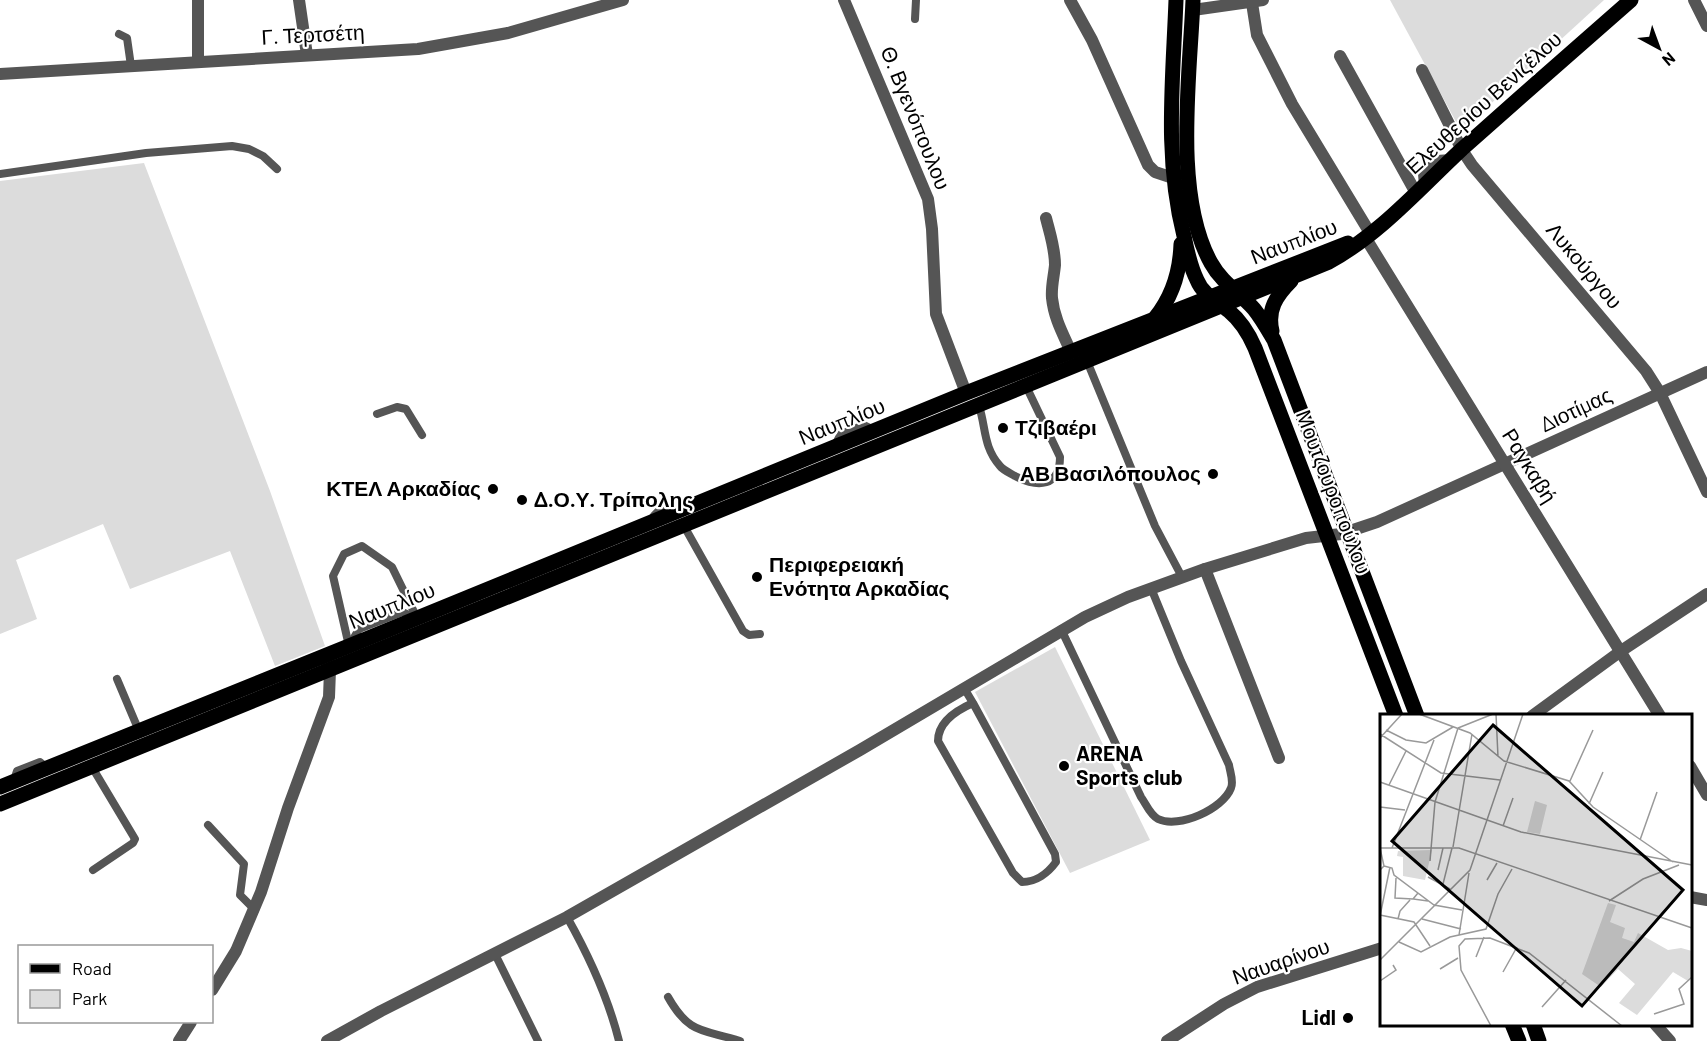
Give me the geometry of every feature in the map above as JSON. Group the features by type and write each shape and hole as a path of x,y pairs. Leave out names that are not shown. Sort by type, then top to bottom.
{"main road":[{"path":"1154,319 1170,299 1175,283 1179,268 1182,229 1173,178 1170,116 1176,0"},
{"name":"Ελευθερίου Βενιζέλου","path":"1367,235 1631,0"},
{"name":"Μουτζουροπούλου","path":"1193,5 1186,117 1191,196 1204,250 1215,271 1254,309 1274,340 1416,714"},
{"name":"Μουτζουροπούλου","path":"1182,229 1197,281 1239,322 1252,341 1395,714"},
{"name":"Ναυπλίου","path":"1237,293 1296,277 1337,258 1367,235"},
{"name":"Ναυπλίου","path":"7,784 139,731 327,663 684,526 1087,362 1367,235"},
{"path":"1274,340 1270,312 1282,290 1296,277"},
{"name":"Ναυπλίου","path":"0,804 92,767 327,663 349,646 966,393 1154,319 1216,302"},
{"path":"1513,1026 1519,1041"},
{"path":"1534,1026 1539,1041"}],"street":[{"path":"198,0 198,61"},
{"path":"299,0 307,55"},
{"name":"Γ. Τερτσέτη","path":"0,74 418,49 466,42 551,22 594,4 623,0"},
{"name":"Θ. Βγενόπουλου","path":"844,0 928,199 932,229 936,314 966,393"},
{"path":"1070,0 1092,40 1148,165 1155,172 1173,178"},
{"path":"1694,0 1707,26"},
{"path":"1193,5 1258,1"},
{"name":"Ραγκαβή","path":"1258,1 1257,35 1292,104 1367,235 1659,714"},
{"path":"1340,56 1419,190"},
{"name":"Λυκούργου","path":"1422,70 1457,154 1636,358 1660,393 1707,492"},
{"path":"1046,218 1054,248 1052,295 1055,317 1071,352"},
{"name":"Διοτίμας","path":"327,1041 381,1011 567,917 860,750 1061,629 1106,607 1182,577 1298,540 1347,533 1415,506 1707,372"},
{"path":"1205,569 1279,758"},
{"path":"1535,714 1621,651 1707,594"},
{"path":"213,988 236,951 255,910 288,808 329,697 327,663"},
{"path":"1692,769 1707,795"},
{"path":"1692,897 1707,900"},
{"name":"Ναυαρίνου","path":"1167,1041 1224,1004 1257,987 1380,949"},
{"path":"179,1041 190,1023"},
{"path":"1657,1026 1670,1041"}],"lane":[{"path":"915,19 916,0"},
{"path":"119,34 127,38 131,66"},
{"path":"0,174 146,153 232,146 249,149 263,156 277,169"},
{"path":"1087,362 1148,510 1182,577"},
{"path":"979,406 984,437 1000,467 1023,480 1036,484 1048,482 1055,477 1060,467 1060,457 1026,386"},
{"path":"377,414 397,407 406,409 422,435"},
{"path":"684,526 743,631 748,635 760,634"},
{"path":"349,646 333,576 344,554 362,546 392,567 417,618"},
{"path":"1061,629 1151,812 1161,820 1171,822 1206,812 1221,802 1233,781 1152,588"},
{"path":"117,679 139,731"},
{"path":"964,688 973,703 1055,854 1056,862 1050,869 1031,881 1022,882 1013,873 938,741 939,731 949,718 973,703"},
{"path":"92,767 135,839 133,843 93,870"},
{"path":"208,825 244,864 240,895 255,910"},
{"path":"567,917 600,983 619,1041"},
{"path":"495,954 538,1041"},
{"path":"668,998 691,1026 712,1035 741,1041"}],"green space":[{"path":"1390,0 1604,0 1461,131"},
{"path":"144,163 270,491 325,646 275,666 230,551 130,589 103,524 16,560 37,619 0,634 0,181"},
{"name":"ARENA Sports club","path":"1055,647 1150,840 1070,873 975,692"}],"place":[{"name":"Τζιβαέρι","path":"1003,428"},
{"name":"ΑΒ Βασιλόπουλος","path":"1213,474"},
{"name":"ΚΤΕΛ Αρκαδίας","path":"493,489"},
{"name":"Δ.Ο.Υ. Τρίπολης","path":"522,500"},
{"name":"Περιφερειακή Ενότητα Αρκαδίας","path":"757,577"},
{"name":"ARENA Sports club","path":"1064,766"},
{"name":"Lidl","path":"1348,1018"}]}
